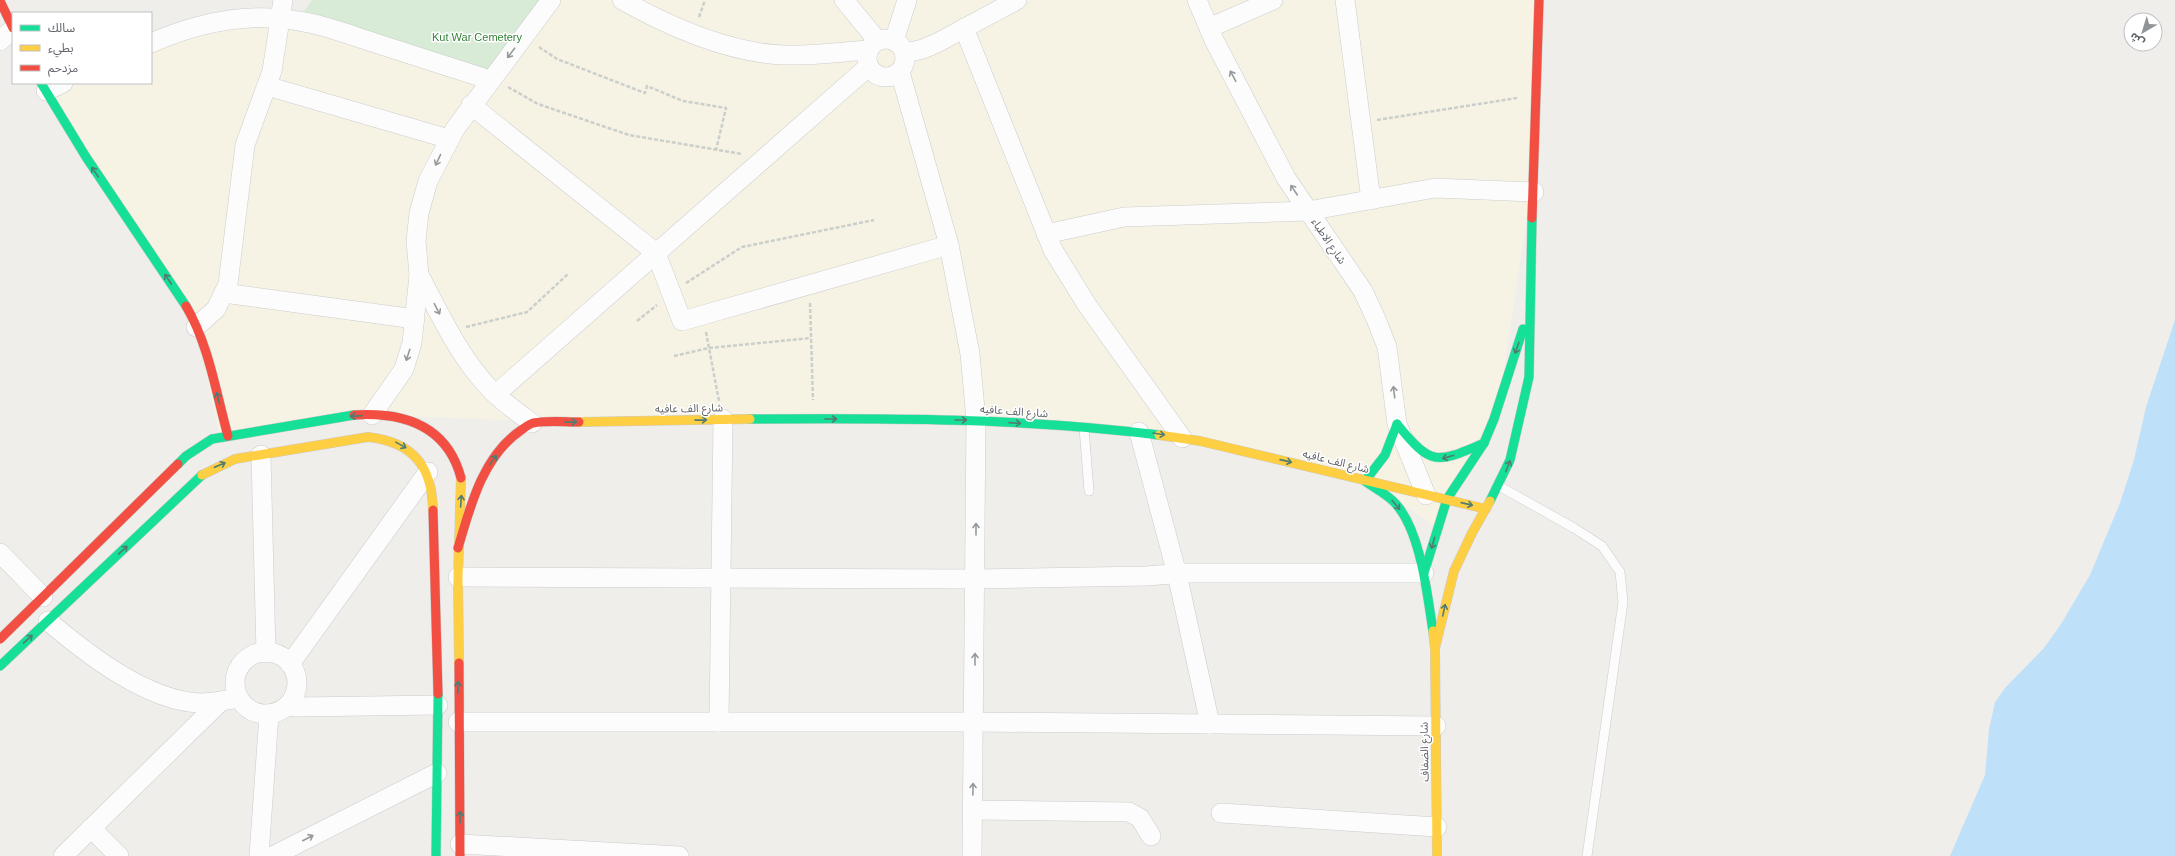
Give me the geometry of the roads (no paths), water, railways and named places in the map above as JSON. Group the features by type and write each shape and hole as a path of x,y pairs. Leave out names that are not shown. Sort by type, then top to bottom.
{"street":[{"path":"196,328 216,309 228,284 245,145 272,71 283,0"},
{"path":"372,415 404,368 412,344 419,275 416,241 420,213 428,181 449,139 471,105 551,0"},
{"path":"622,0 650,16 728,46 782,55 923,49 1016,0"},
{"path":"844,0 882,50 905,60 900,72 949,245 970,354 976,420 972,856"},
{"path":"900,72 888,78 875,74 882,50 907,0"},
{"name":"شارع الاطباء","path":"1197,0 1209,28 1286,178 1362,292 1376,319 1387,347 1398,424 1426,495"},
{"path":"1209,28 1273,0"},
{"path":"1345,0 1371,200"},
{"path":"1435,648 1448,590 1454,571 1499,486 1517,438 1529,377 1529,311 1539,0"},
{"path":"0,1 12,26"},
{"path":"152,43 197,26 232,19 298,20 327,27 491,79"},
{"path":"964,28 1053,250 1087,305 1182,438"},
{"path":"0,41 12,29"},
{"path":"496,394 759,163 882,50"},
{"path":"58,84 43,87 86,158 179,295 196,328 204,348 228,436"},
{"path":"267,86 449,139"},
{"path":"471,105 656,253 682,321 949,245"},
{"path":"1046,234 1124,217 1308,211 1435,188 1534,192"},
{"path":"419,275 448,331 466,360 496,394 532,423 513,435 484,474 470,504 458,548"},
{"path":"224,293 415,319"},
{"path":"1424,573 1447,500 1484,443 1494,419 1529,311"},
{"path":"0,639 186,456 212,439 355,415 372,415 416,422 430,430 444,443 459,467 462,482 458,548 460,850 679,856"},
{"path":"719,722 723,419"},
{"name":"شارع الف عافيه","path":"532,423 723,419 976,420 1139,432 1182,438 1340,473 1365,481 1486,508"},
{"path":"1435,648 1423,564 1407,523 1396,503 1365,481 1380,467 1388,451 1398,424 1424,455 1444,460 1484,443"},
{"path":"1139,432 1177,574 1210,724"},
{"path":"0,666 203,474 235,459 368,437 378,437 399,443 408,448 422,463 428,472 433,492 438,705 436,856"},
{"path":"261,455 266,653"},
{"path":"290,664 428,472"},
{"path":"0,553 43,596"},
{"path":"458,577 975,579 1177,574 1424,573"},
{"path":"48,621 79,647 133,682 177,699 198,703 240,698"},
{"name":"شارع الضفاف","path":"1435,648 1437,856"},
{"path":"266,653 278,655 290,664 296,678 296,688 293,698 287,706 279,711 269,714 259,713 250,709 240,698 235,683 237,674 242,664 249,657 266,653"},
{"path":"63,856 221,701"},
{"path":"287,706 438,705"},
{"path":"259,856 269,714"},
{"path":"458,722 974,722 1436,726"},
{"path":"273,856 437,773"},
{"path":"973,810 1129,812 1140,818 1152,836"},
{"path":"1221,814 1437,827"},
{"path":"92,828 119,856"}],"lane":[{"path":"1084,428 1089,491"},
{"path":"1499,486 1574,528 1602,546 1620,572 1623,602 1587,856"}],"water":[{"path":"2175,320 2175,856 1950,856 1985,775 1989,730 1995,702 2005,688 2044,648 2061,624 2090,575 2120,503 2134,460 2146,407"}],"park label":[{"name":"Kut War Cemetery","path":"477,37"}]}
